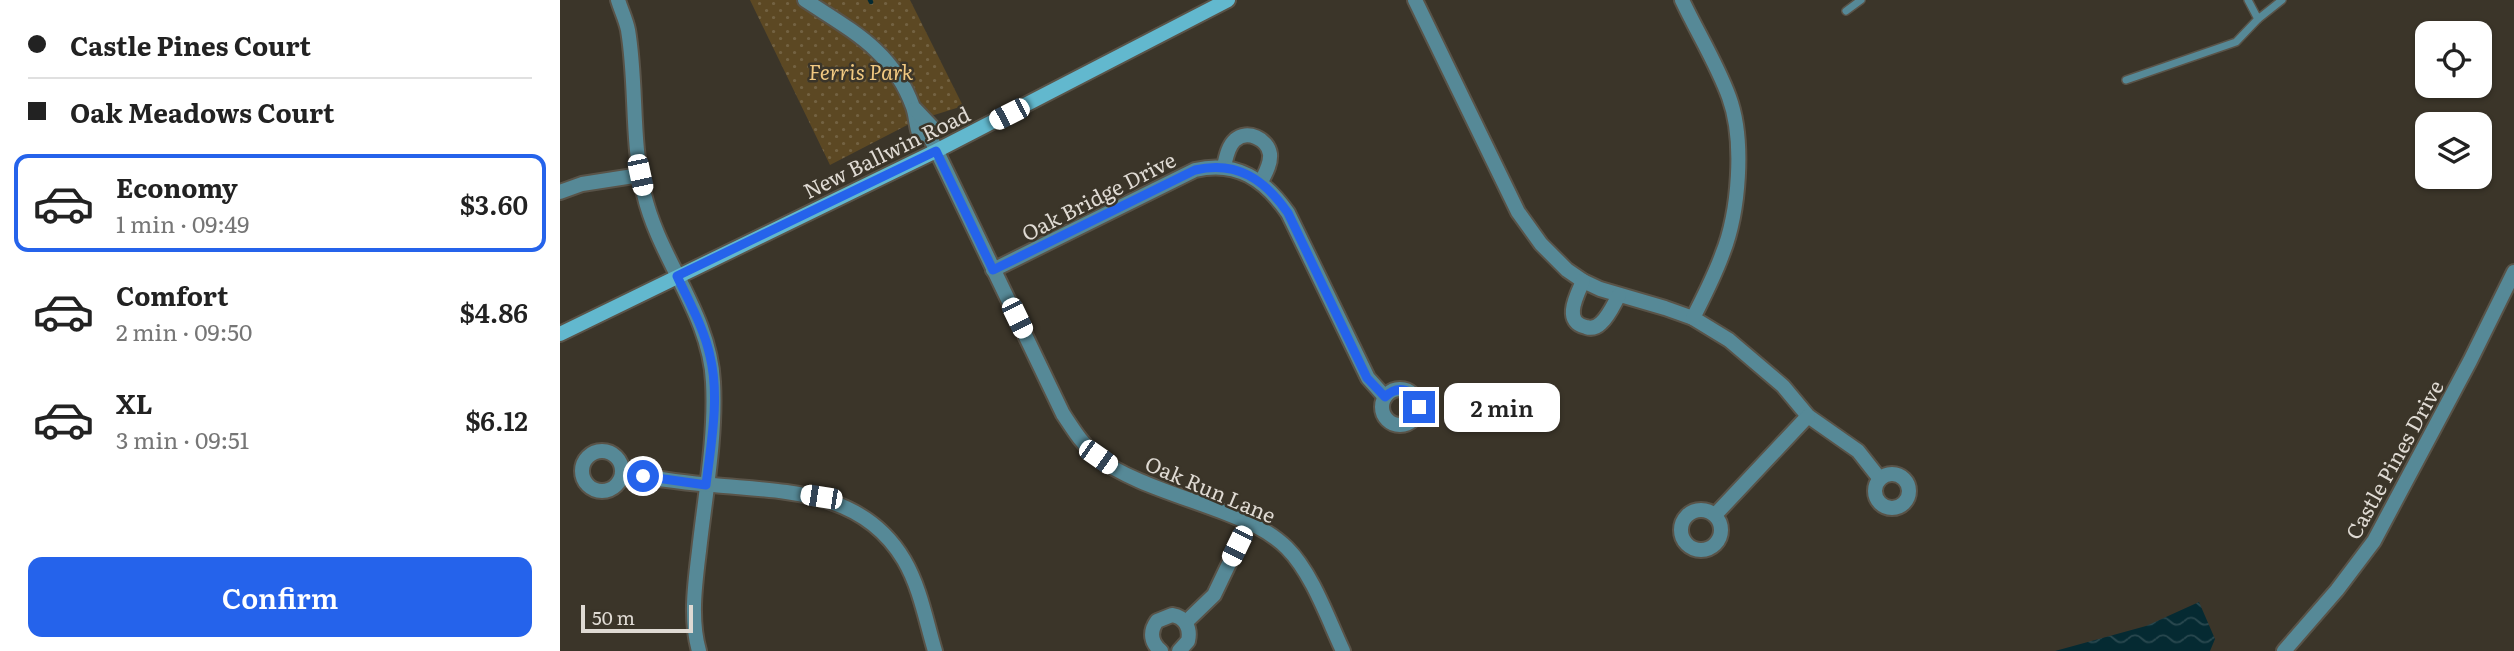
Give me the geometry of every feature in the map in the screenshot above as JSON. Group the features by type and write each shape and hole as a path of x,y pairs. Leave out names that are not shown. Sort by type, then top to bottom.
{"main road":[{"name":"New Ballwin Road","path":"560,334 936,151 1228,0"}],"street":[{"path":"618,0 628,30 640,175 655,230 702,330 711,357 713,405 695,584 694,616 699,651"},
{"path":"805,0 860,36 885,57 900,78 915,110 919,134 929,135 936,151"},
{"path":"1415,0 1518,212 1541,244 1567,270 1583,281 1693,318 1730,340 1783,386 1808,416 1858,451 1880,479"},
{"path":"1682,0 1728,95 1737,133 1739,156 1735,201 1723,252 1693,318"},
{"path":"1255,179 1270,153 1258,137 1241,136 1234,141 1224,166 1255,179 1272,191 1288,213 1367,378 1385,397"},
{"name":"Oak Run Lane","path":"936,151 1063,414 1083,443 1110,466 1249,522 1277,539 1299,562 1343,651"},
{"name":"Oak Bridge Drive","path":"993,270 1195,170 1224,166"},
{"path":"560,192 582,184 640,175"},
{"name":"Castle Pines Drive","path":"2284,651 2337,590 2374,541 2454,393 2514,272"},
{"path":"1583,281 1572,310 1574,319 1584,327 1600,325 1619,295"},
{"path":"1714,515 1808,416"},
{"path":"622,473 821,497 842,504 862,516 890,541 904,559 935,651"},
{"path":"1186,622 1214,595 1249,522"},
{"path":"1161,651 1151,636 1157,621 1172,615 1186,622 1190,635 1179,651"}],"lane":[{"path":"1846,11 1861,0"},
{"path":"2248,0 2258,19"},
{"path":"2126,80 2236,42 2258,19 2283,0"}],"green space":[{"name":"Ferris Park","path":"750,0 910,0 963,106 915,121 830,165"}],"water":[{"path":"2199,602 2215,639 2210,651 2055,651 2146,626"}],"route":[{"path":"643,476 706,485 712,432 711,357 702,330 677,276 936,151 993,270 1195,170 1224,166 1261,182 1272,191 1288,213 1367,378 1385,397 1394,390 1410,392 1415,396 1419,407"}]}
